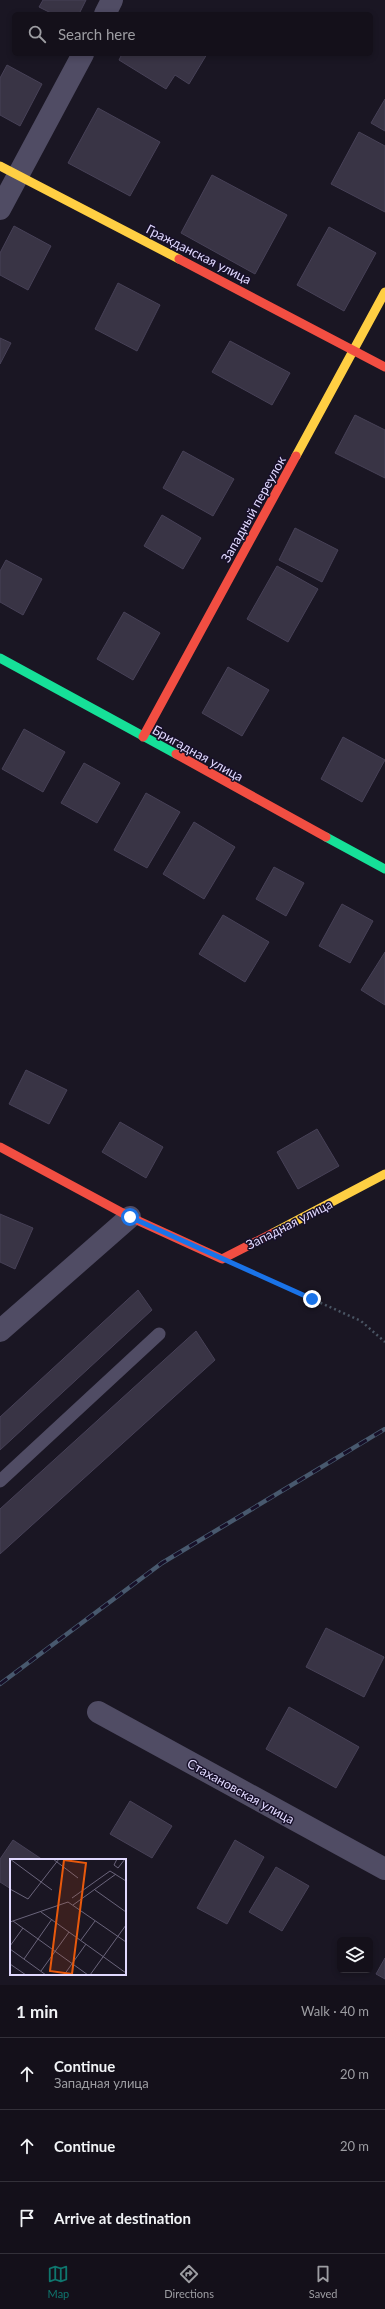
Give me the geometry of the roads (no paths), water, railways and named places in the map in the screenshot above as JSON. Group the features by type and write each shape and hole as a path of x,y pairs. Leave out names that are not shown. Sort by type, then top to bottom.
{"street":[{"path":"105,12 112,0"},
{"path":"0,209 9,171 82,56"},
{"name":"Гражданская улица","path":"9,171 355,350 385,367"},
{"name":"Западный переулок","path":"143,737 355,350 385,292"},
{"name":"Бригадная улица","path":"0,658 385,869"},
{"path":"0,1147 130,1217 0,1330"},
{"name":"Западная улица","path":"130,1217 222,1259 385,1174"},
{"name":"Стахановская улица","path":"98,1712 385,1869"}],"lane":[{"path":"0,1481 159,1334"}],"railway":[{"path":"0,1684 162,1563 385,1429"}]}
